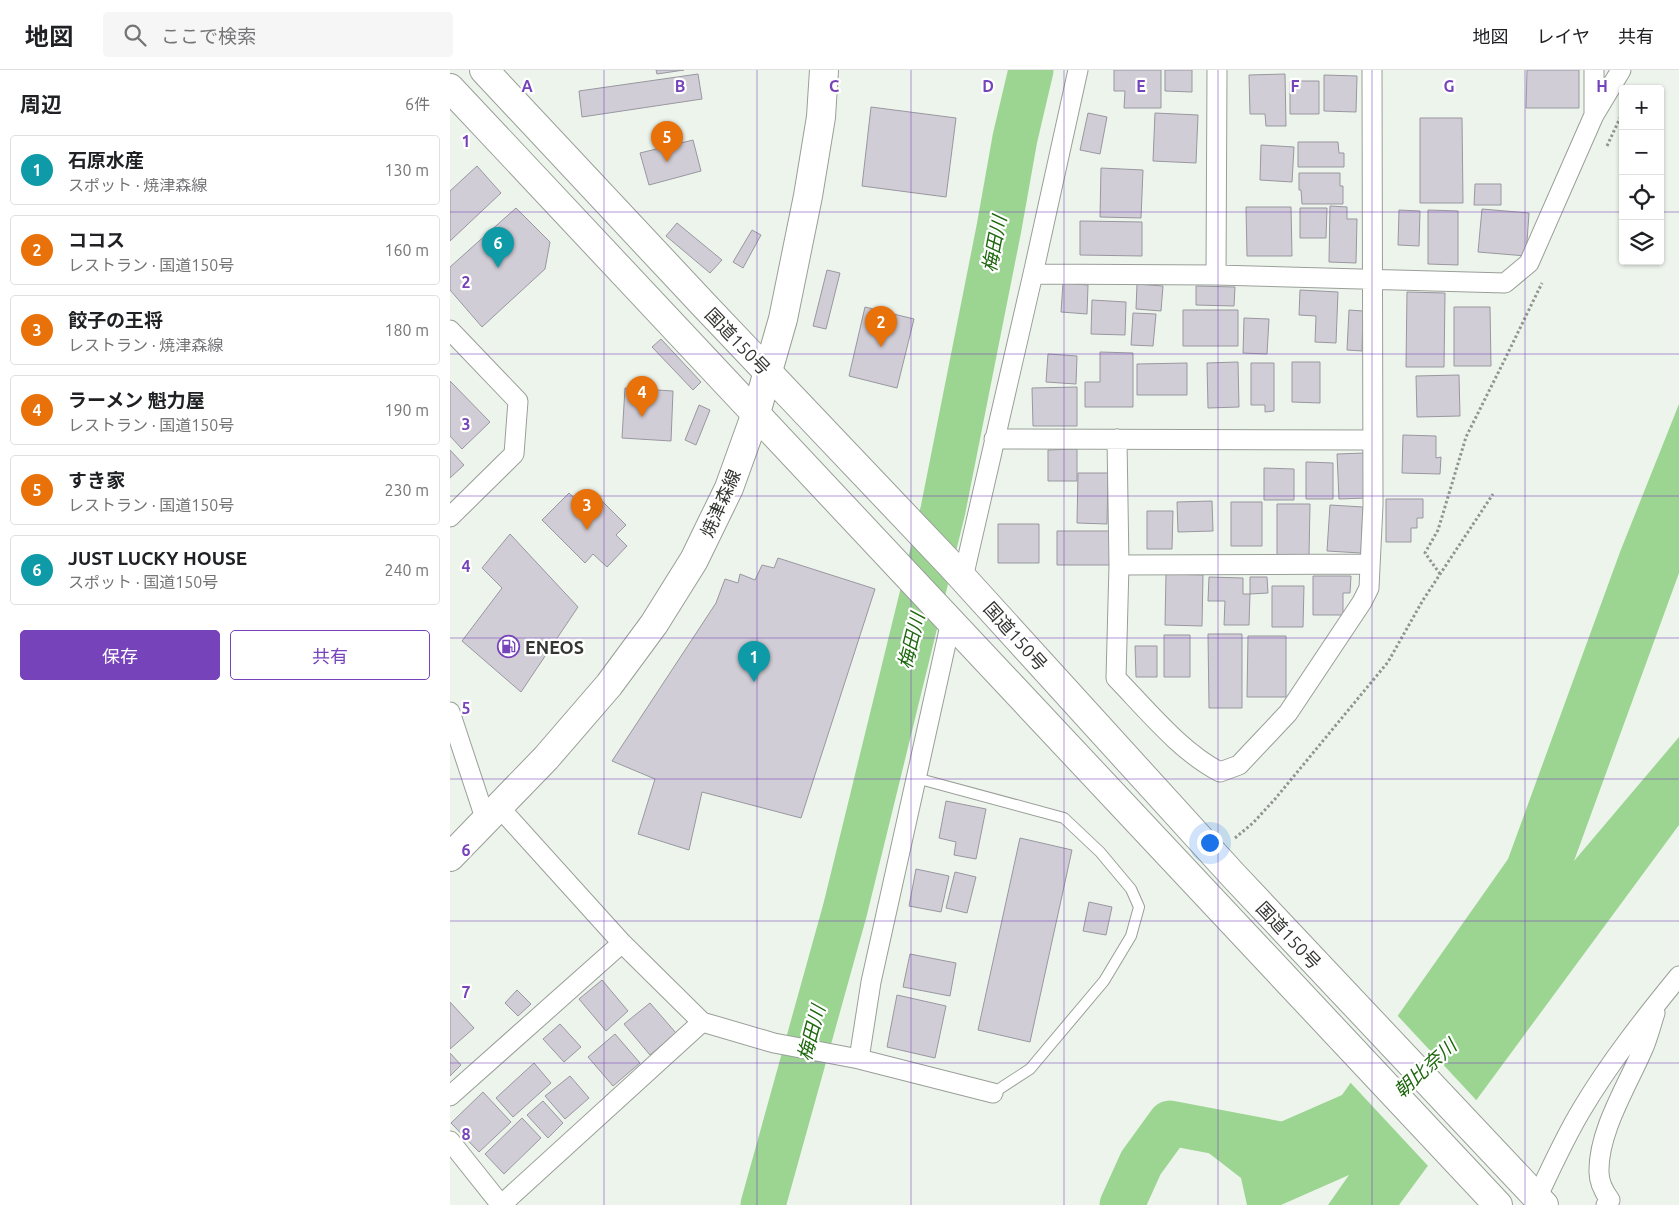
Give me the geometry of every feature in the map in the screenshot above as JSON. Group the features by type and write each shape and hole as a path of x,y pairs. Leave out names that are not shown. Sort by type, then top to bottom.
{"main road":[{"name":"国道150号","path":"484,70 956,571 1232,874 1540,1201"},
{"name":"焼津森線","path":"450,857 546,758 609,685 654,624 694,560 729,488 756,413 783,319 808,196 821,117 824,70"},
{"name":"国道150号","path":"450,88 1495,1202"}],"street":[{"path":"956,571 994,439 1078,70"},
{"path":"1216,275 1218,70"},
{"path":"1117,439 1119,565 1116,678 1172,736 1208,766 1220,772 1239,764 1288,713 1362,602 1369,588 1373,505 1372,70"},
{"path":"1594,70 1594,115"},
{"path":"1033,274 1216,275 1506,283 1529,263 1594,115 1621,70"},
{"path":"450,330 518,402 514,454 450,517"},
{"path":"994,439 1372,440"},
{"path":"1119,565 1369,564"},
{"path":"859,1059 871,982 916,778 945,615"},
{"path":"450,712 493,814 702,1022 774,1043 859,1059 993,1093"},
{"path":"450,1096 622,944"},
{"path":"1540,1201 1565,1140 1585,1102 1629,1039 1679,976"},
{"path":"1610,1203 1603,1190 1599,1174 1600,1158 1615,1111 1644,1046 1658,1002"},
{"path":"450,1141 501,1205 702,1022"}],"lane":[{"path":"916,778 1064,818 1100,852 1131,889 1139,907 1131,936 1104,981 1030,1069 993,1093"}],"path":[{"path":"1606,148 1619,121"},
{"path":"1440,574 1425,553 1438,530 1466,437 1543,280"},
{"path":"1229,843 1253,823 1388,662 1423,600 1493,494"}],"water":[{"path":"1679,404 1679,573 1574,861 1679,737 1679,825 1399,1205 1328,1205 1349,1175 1281,1205 1247,1205 1241,1178 1170,1123 1246,1137 1342,1095 1508,859 1620,552"}],"pier":[{"path":"1396,1014 1478,1102 1430,1168 1349,1081"}],"building":[{"path":"656,70 684,70 657,74"},
{"path":"1114,70 1161,70 1161,108 1124,108 1125,91 1114,91"},
{"path":"1165,70 1192,70 1192,92 1165,91"},
{"path":"1527,70 1579,70 1579,108 1526,108"},
{"path":"698,74 702,99 582,117 579,91"},
{"path":"1285,74 1286,126 1266,126 1265,114 1250,114 1249,75"},
{"path":"1324,75 1357,76 1356,112 1324,111"},
{"path":"1290,81 1319,81 1319,114 1290,114"},
{"path":"871,107 956,118 946,197 862,186"},
{"path":"1088,113 1107,117 1100,154 1080,150"},
{"path":"1155,113 1198,115 1196,163 1153,161"},
{"path":"1420,118 1462,118 1463,203 1420,203"},
{"path":"693,140 701,171 649,185 640,153"},
{"path":"1298,142 1338,142 1339,153 1344,153 1344,167 1298,167"},
{"path":"1261,145 1294,147 1292,182 1260,180"},
{"path":"477,166 501,193 450,241 450,191"},
{"path":"1101,168 1143,170 1141,218 1100,217"},
{"path":"1299,173 1340,173 1340,186 1343,186 1343,204 1302,204 1301,190 1299,190"},
{"path":"1475,184 1501,184 1501,205 1474,205"},
{"path":"1330,206 1347,207 1347,219 1357,219 1356,263 1329,262"},
{"path":"1246,207 1291,207 1292,256 1247,256"},
{"path":"516,208 550,242 545,269 482,327 450,290 450,267"},
{"path":"1300,208 1327,208 1326,238 1300,238"},
{"path":"1482,209 1529,213 1526,256 1478,252"},
{"path":"1399,210 1420,211 1419,246 1398,245"},
{"path":"1428,210 1458,211 1458,265 1428,264"},
{"path":"1080,221 1142,222 1142,256 1080,255"},
{"path":"677,223 722,260 710,273 666,236"},
{"path":"752,230 761,235 743,268 733,262"},
{"path":"827,270 840,273 826,329 813,326"},
{"path":"1063,283 1088,285 1087,314 1061,312"},
{"path":"1137,284 1163,286 1161,311 1136,309"},
{"path":"1196,286 1235,287 1234,306 1196,305"},
{"path":"1300,290 1338,292 1336,343 1315,342 1316,316 1299,315"},
{"path":"1407,292 1445,293 1444,367 1406,367"},
{"path":"1092,300 1126,302 1125,335 1091,334"},
{"path":"865,307 914,319 897,388 849,376"},
{"path":"1454,307 1490,307 1491,366 1454,366"},
{"path":"1183,310 1238,310 1238,346 1183,346"},
{"path":"1349,310 1363,311 1362,351 1347,350"},
{"path":"1133,313 1156,314 1153,346 1131,345"},
{"path":"1244,318 1269,319 1267,354 1243,353"},
{"path":"661,339 701,382 693,390 652,347"},
{"path":"1100,352 1133,353 1133,407 1085,407 1085,382 1100,382"},
{"path":"1048,354 1077,356 1076,384 1046,382"},
{"path":"1238,362 1239,407 1208,408 1207,363"},
{"path":"1292,362 1320,362 1320,403 1292,402"},
{"path":"1187,363 1187,395 1137,395 1137,364"},
{"path":"1251,363 1274,363 1274,411 1265,412 1265,405 1251,405"},
{"path":"1459,375 1460,416 1417,417 1416,376"},
{"path":"450,381 490,422 462,449 450,436"},
{"path":"1077,387 1077,426 1033,426 1032,388"},
{"path":"625,388 673,391 671,441 622,438"},
{"path":"699,405 710,410 696,445 685,440"},
{"path":"1403,435 1436,436 1436,458 1441,457 1440,474 1402,473"},
{"path":"1077,449 1077,481 1048,481 1048,450"},
{"path":"450,450 464,465 450,478"},
{"path":"1365,453 1367,498 1339,499 1337,454"},
{"path":"1306,462 1333,463 1333,499 1306,499"},
{"path":"1264,468 1294,469 1294,500 1264,500"},
{"path":"1078,473 1108,473 1107,524 1077,523"},
{"path":"569,493 584,507 596,495 626,525 616,535 627,546 607,567 593,554 585,563 542,520"},
{"path":"1386,499 1423,499 1423,518 1417,518 1417,528 1411,528 1411,542 1386,542"},
{"path":"1212,501 1213,531 1178,532 1177,502"},
{"path":"1231,502 1262,502 1262,546 1231,546"},
{"path":"1277,504 1310,504 1309,557 1277,556"},
{"path":"1330,505 1363,507 1361,553 1327,551"},
{"path":"1147,511 1173,511 1172,549 1147,549"},
{"path":"998,524 1039,524 1039,563 998,563"},
{"path":"1057,531 1110,531 1111,565 1057,565"},
{"path":"510,534 578,607 521,692 462,641 502,588 482,568"},
{"path":"778,558 875,589 801,818 702,792 689,850 638,834 655,779 612,761 716,603 725,579 738,583 740,574 755,580 762,565 774,568"},
{"path":"1166,574 1203,575 1202,626 1165,625"},
{"path":"1313,576 1351,576 1350,593 1343,593 1343,615 1313,615"},
{"path":"1209,577 1243,578 1243,594 1250,594 1249,625 1224,625 1225,601 1208,601"},
{"path":"1250,577 1267,577 1268,593 1250,594"},
{"path":"1272,586 1304,586 1303,627 1272,627"},
{"path":"1208,634 1242,634 1242,708 1209,708"},
{"path":"1164,635 1190,635 1190,677 1164,677"},
{"path":"1248,636 1286,636 1286,697 1247,697"},
{"path":"1135,646 1157,646 1157,677 1136,677"},
{"path":"946,801 986,809 976,859 954,855 956,842 939,838"},
{"path":"1020,838 1072,850 1030,1042 978,1030"},
{"path":"916,869 949,876 941,912 909,906"},
{"path":"955,872 976,877 967,913 946,908"},
{"path":"1089,902 1112,907 1106,935 1083,931"},
{"path":"910,954 956,963 950,996 903,987"},
{"path":"602,980 628,1011 606,1031 579,999"},
{"path":"517,990 531,1004 518,1016 505,1003"},
{"path":"897,995 946,1006 935,1058 887,1047"},
{"path":"450,1002 474,1028 450,1049"},
{"path":"650,1003 676,1033 650,1055 624,1024"},
{"path":"560,1024 581,1047 564,1062 543,1039"},
{"path":"615,1034 640,1063 613,1086 588,1057"},
{"path":"450,1053 461,1065 450,1076"},
{"path":"534,1063 551,1083 513,1117 496,1098"},
{"path":"570,1076 589,1098 565,1119 545,1096"},
{"path":"483,1092 511,1122 479,1152 451,1123"},
{"path":"543,1101 563,1123 548,1138 527,1115"},
{"path":"522,1118 541,1138 504,1174 485,1154"}],"waterway":[{"name":"梅田川","path":"763,1205 845,910 943,510 1015,138 1031,70"},
{"name":"朝比奈川","path":"1122,1205 1141,1163 1170,1123 1301,1148"}],"place":[{"name":"すき家","path":"667,162"},
{"name":"JUST LUCKY HOUSE","path":"498,268"},
{"name":"ココス","path":"881,347"},
{"name":"ラーメン 魁力屋","path":"642,417"},
{"name":"餃子の王将","path":"587,530"},
{"name":"ENEOS","path":"509,647"},
{"name":"石原水産","path":"754,682"}]}
